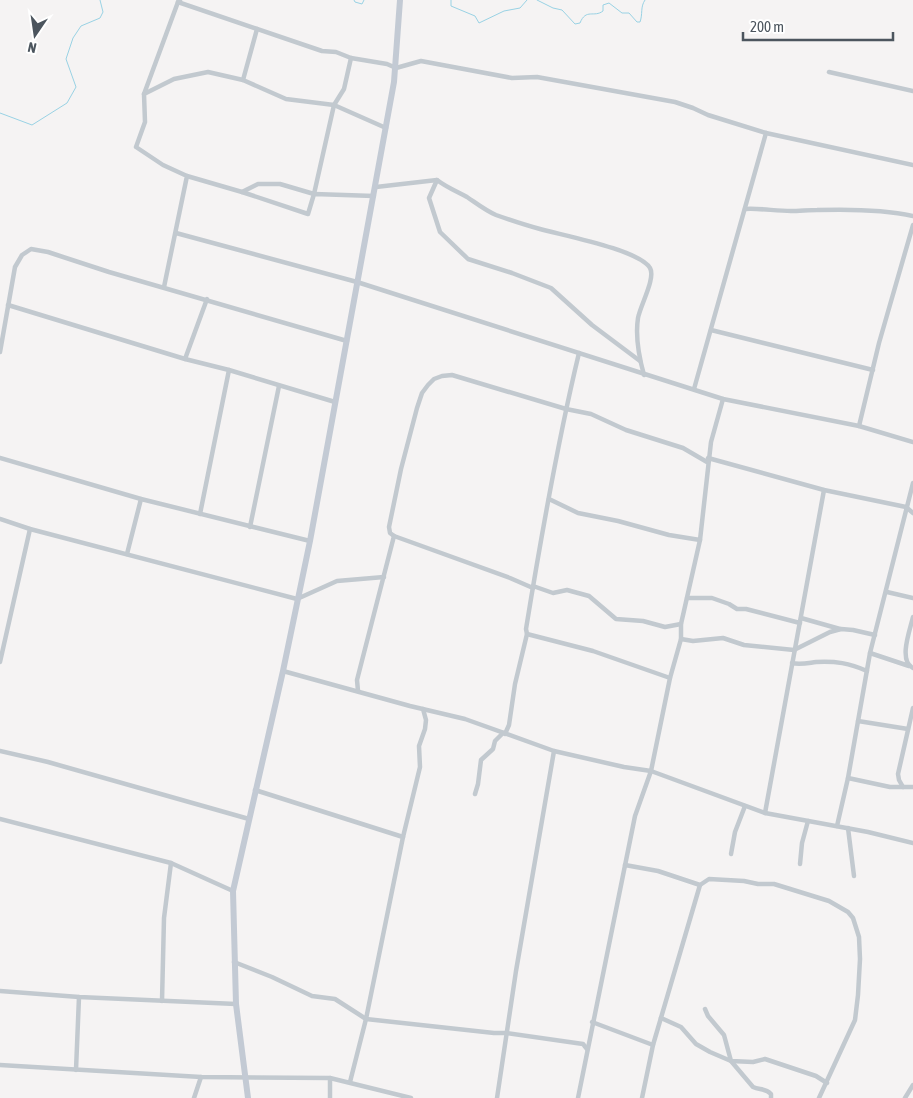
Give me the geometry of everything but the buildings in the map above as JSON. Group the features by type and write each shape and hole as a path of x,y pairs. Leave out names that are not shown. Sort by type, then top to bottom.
{"street":[{"path":"248,1098 236,1004 233,891 283,671 310,541 376,187 396,68 400,0"},
{"path":"351,58 344,89 334,105 308,214 187,176 163,165 136,147 145,122 144,94 179,1 322,51 336,52 351,58 388,64 396,68 422,61 512,78 537,77 675,102 708,115 766,133 913,165"},
{"path":"243,80 257,28"},
{"path":"144,94 174,79 208,72 243,80 286,100 334,105 386,128"},
{"path":"829,72 913,91"},
{"path":"694,389 766,133"},
{"path":"164,287 187,176"},
{"path":"376,187 437,180 494,214 538,229 590,241 636,256 651,268 651,280 638,317 636,333 644,375"},
{"path":"437,180 429,198 440,232 468,259 550,288 592,325 640,361"},
{"path":"242,192 258,184 280,184 314,194 374,196"},
{"path":"745,209 762,208 792,211 831,209 872,210 897,212 913,216"},
{"path":"859,426 913,225"},
{"path":"176,233 357,282 723,399 859,426 913,442"},
{"path":"0,352 15,267 22,256 31,249 48,252 347,341"},
{"path":"185,359 207,299"},
{"path":"8,305 335,402"},
{"path":"711,330 873,370"},
{"path":"474,794 478,784 481,760 493,749 495,741 504,734 509,725 515,684 527,634 526,629 549,499 579,353"},
{"path":"200,514 229,370"},
{"path":"681,624 665,628 644,621 616,619 589,596 567,590 553,593 533,587 390,533 389,527 401,469 422,393 434,379 442,376 462,377 566,409 591,414 626,430 683,448 708,460 824,490 906,507 913,513"},
{"path":"250,526 279,386"},
{"path":"578,1098 604,963 612,936 624,865 636,816 651,771 670,678 681,639 681,624 700,540 708,460 723,399"},
{"path":"0,458 141,499 310,541"},
{"path":"837,826 848,778 870,653 887,592 913,483"},
{"path":"765,813 824,490"},
{"path":"127,554 141,499"},
{"path":"549,499 578,513 618,521 669,535 700,540"},
{"path":"0,519 30,529 297,598 337,581 384,577"},
{"path":"0,662 30,529"},
{"path":"358,691 357,680 394,536"},
{"path":"887,592 913,598"},
{"path":"687,598 712,598 737,609 746,609 841,630"},
{"path":"911,667 905,660 913,617"},
{"path":"681,639 693,641 723,638 744,645 794,650 830,632 841,630 853,630 875,636"},
{"path":"527,634 593,651 670,678"},
{"path":"870,653 911,667"},
{"path":"792,663 849,663 867,671"},
{"path":"283,671 465,720 554,751 624,767 651,771 765,813 848,828 913,843"},
{"path":"903,786 898,774 913,708"},
{"path":"350,1082 366,1019 403,837 420,767 419,746 426,720 423,709"},
{"path":"858,721 908,729"},
{"path":"0,751 48,762 249,819"},
{"path":"497,1098 506,1033 554,751"},
{"path":"848,778 875,785 913,788"},
{"path":"255,790 403,837"},
{"path":"731,854 735,832 745,806"},
{"path":"0,819 170,863 233,891"},
{"path":"800,864 802,843 808,821"},
{"path":"848,828 854,876"},
{"path":"162,1001 164,918 170,863"},
{"path":"624,865 658,870 700,885"},
{"path":"642,1098 661,1018 700,885 709,879 774,884 829,901 848,912 853,918 859,937 860,959 855,1020 819,1098"},
{"path":"234,962 312,996 335,999 366,1019 576,1042 583,1044 587,1049"},
{"path":"0,991 79,997 236,1004"},
{"path":"76,1070 79,997"},
{"path":"705,1009 708,1016 724,1035 731,1061 753,1087 763,1088 768,1091 771,1094 771,1098"},
{"path":"661,1018 681,1027 696,1044 731,1061 753,1062 765,1059 816,1076 827,1083"},
{"path":"592,1022 654,1045"},
{"path":"0,1065 201,1077 330,1078 412,1098"},
{"path":"194,1098 201,1077"},
{"path":"330,1078 330,1098"},
{"path":"905,1098 913,1084"}],"waterway":[{"path":"0,113 32,125 67,103 76,87 66,59 73,38 81,26 100,18 103,12 100,0"},
{"path":"354,0 362,4 364,0"},
{"path":"451,0 451,6 475,16 479,23 504,11 520,8 527,0"},
{"path":"537,0 562,10 575,24 580,23 582,18 588,14 600,13 603,11 603,5 609,3 622,13 629,13 637,22 640,22 645,0"}]}
